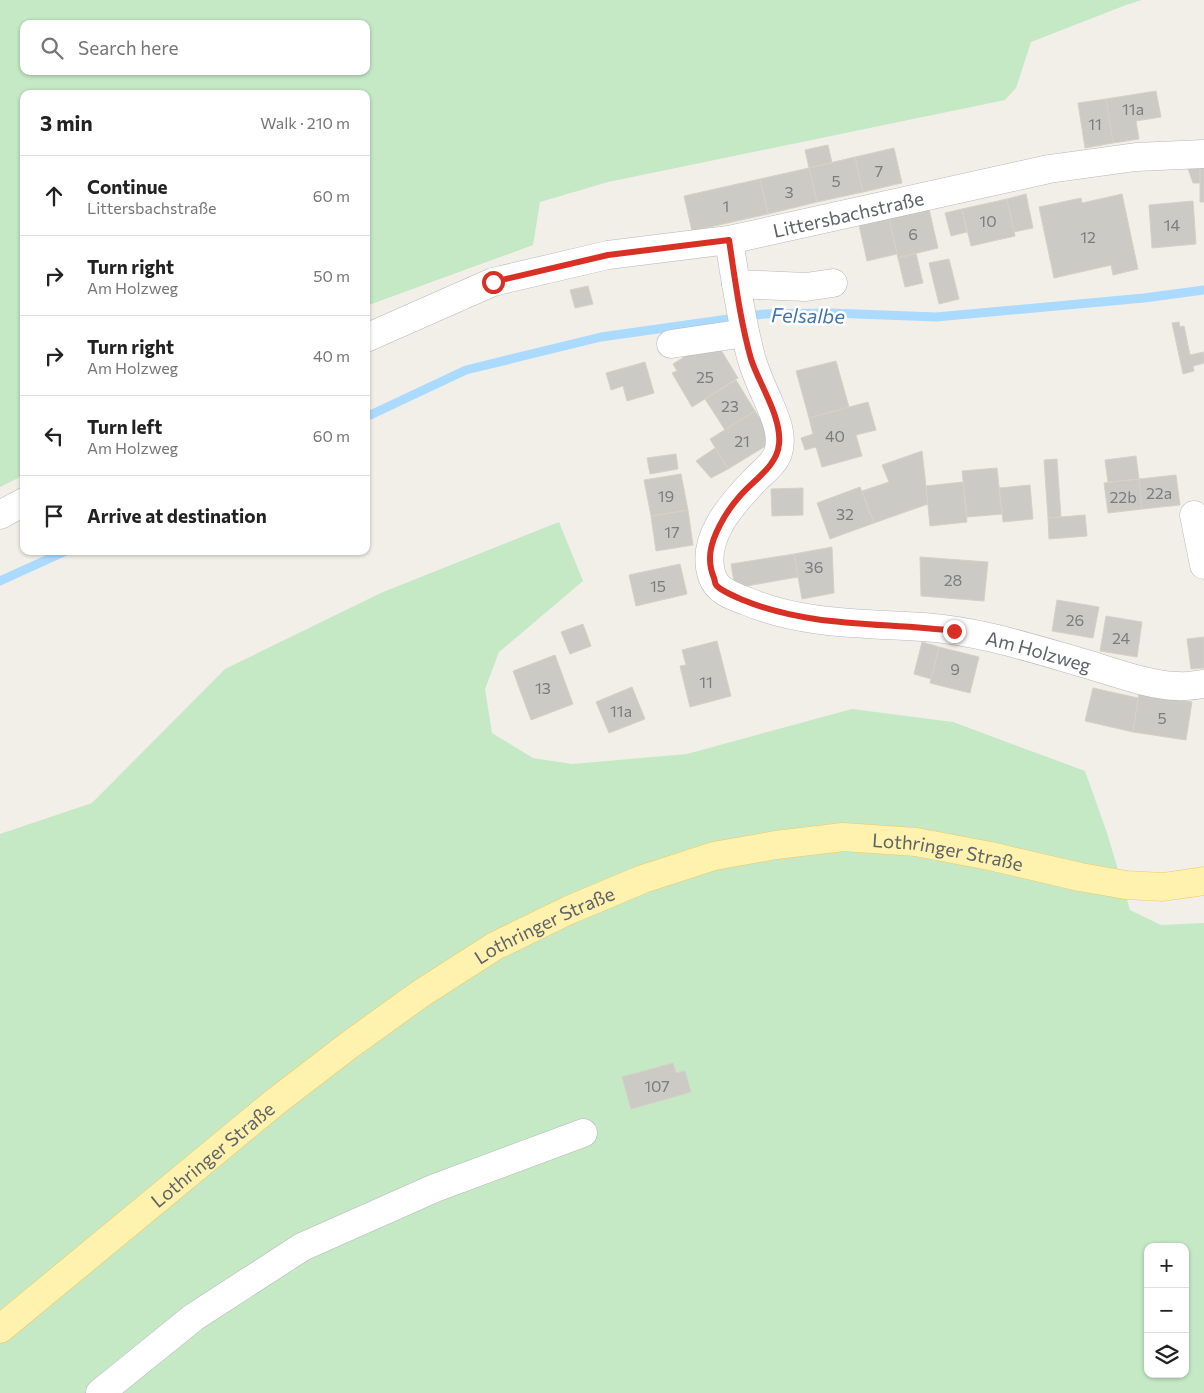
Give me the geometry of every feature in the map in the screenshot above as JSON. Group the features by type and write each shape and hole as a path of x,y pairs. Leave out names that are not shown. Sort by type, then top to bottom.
{"main road":[{"name":"Lothringer Straße","path":"0,1329 275,1102 420,994 496,946 569,910 643,879 714,856 776,845 843,837 916,842 990,856 1080,878 1126,885 1163,887 1204,881"}],"street":[{"name":"Littersbachstraße","path":"370,336 493,282 608,255 729,240 1049,169 1136,157 1204,154"},
{"name":"Am Holzweg","path":"729,240 751,360 780,433 778,454 725,515 715,534 710,547 710,560 716,586 733,596 760,607 808,619 860,625 954,631 996,638 1150,682 1177,686 1204,684"},
{"path":"737,290 806,287 833,283"},
{"path":"672,344 745,331"},
{"path":"0,515 20,504"},
{"path":"1194,515 1204,565"},
{"path":"100,1393 194,1317 302,1247 435,1188 583,1132"}],"green space":[{"path":"0,0 1142,0 1031,42 1016,88 1005,100 608,182 540,202 533,245 370,305 370,90 20,90 20,477 0,487"},
{"path":"559,522 583,581 499,652 485,689 492,733 533,758 572,764 687,754 852,709 953,722 1085,771 1107,833 1130,910 1161,925 1204,923 1204,1393 0,1393 0,834 92,803 225,669 383,592"}],"building":[{"path":"1156,91 1161,117 1136,121 1139,139 1113,143 1106,99"},
{"path":"1106,99 1113,143 1085,148 1078,103"},
{"path":"828,145 832,163 809,168 805,150"},
{"path":"894,148 902,183 863,192 855,157"},
{"path":"855,157 863,192 817,202 809,168"},
{"path":"1187,166 1200,166 1200,183 1193,183"},
{"path":"1200,166 1204,166 1204,202 1200,202"},
{"path":"809,168 817,202 768,214 760,179"},
{"path":"760,179 768,214 692,231 684,196"},
{"path":"1026,194 1033,228 1014,232 1007,199"},
{"path":"1122,194 1138,269 1113,275 1111,265 1054,278 1039,207 1081,198 1082,203"},
{"path":"1007,199 1015,236 971,246 962,209"},
{"path":"1193,201 1196,244 1152,248 1149,205"},
{"path":"929,209 938,248 898,258 889,218"},
{"path":"962,209 967,232 951,236 945,213"},
{"path":"889,218 897,254 867,261 859,225"},
{"path":"916,253 923,283 905,287 898,258"},
{"path":"949,259 959,299 939,304 929,263"},
{"path":"588,286 593,304 575,308 570,290"},
{"path":"1179,322 1180,327 1184,326 1190,355 1204,352 1204,363 1193,366 1194,371 1183,374 1172,323"},
{"path":"703,345 718,345 738,378 692,407 672,373 677,371 673,364"},
{"path":"836,361 849,407 809,418 796,371"},
{"path":"645,362 654,393 627,401 623,386 611,390 606,373"},
{"path":"736,380 755,411 725,430 705,399"},
{"path":"868,402 876,430 856,435 862,456 822,467 816,447 805,450 801,438 813,434 809,418"},
{"path":"755,411 774,441 728,469 710,439"},
{"path":"715,448 728,469 711,478 696,461"},
{"path":"922,451 928,504 874,523 862,491 889,482 882,465"},
{"path":"676,454 678,469 650,474 647,458"},
{"path":"1136,456 1139,479 1108,482 1105,460"},
{"path":"1057,459 1061,517 1048,518 1044,460"},
{"path":"997,468 1002,514 967,517 962,471"},
{"path":"681,474 688,510 651,516 644,480"},
{"path":"1176,475 1180,505 1142,509 1139,479"},
{"path":"1139,479 1142,509 1108,513 1104,483"},
{"path":"963,482 967,522 930,526 926,486"},
{"path":"1030,485 1033,519 1003,522 999,488"},
{"path":"860,487 874,523 830,539 817,503"},
{"path":"803,488 803,515 772,516 771,489"},
{"path":"688,510 693,545 656,551 651,516"},
{"path":"1085,515 1087,536 1049,539 1048,518"},
{"path":"832,547 834,593 802,599 794,554"},
{"path":"794,554 798,577 735,588 731,564"},
{"path":"920,557 988,562 984,601 921,596"},
{"path":"680,564 687,594 636,606 629,575"},
{"path":"1057,600 1099,607 1093,638 1052,631"},
{"path":"1106,616 1142,622 1137,657 1100,651"},
{"path":"583,624 591,646 570,654 561,632"},
{"path":"1204,637 1204,668 1191,669 1187,639"},
{"path":"717,641 731,696 690,707 680,666 686,665 682,650"},
{"path":"922,642 939,647 931,679 914,674"},
{"path":"939,647 979,657 970,693 930,683"},
{"path":"555,655 573,704 531,720 513,671"},
{"path":"632,687 645,719 609,733 596,702"},
{"path":"1093,688 1138,698 1133,732 1085,721"},
{"path":"1139,694 1192,702 1186,740 1133,732"},
{"path":"673,1063 676,1073 685,1071 691,1092 631,1109 622,1077"}],"waterway":[{"name":"Felsalbe","path":"370,415 466,370 601,337 764,314 831,313 936,317 1144,298 1204,290"},
{"name":"Felsalbe","path":"0,581 57,555"}],"route":[{"path":"493,282 608,255 729,240 751,360 780,433 778,454 725,515 715,534 710,547 710,560 716,586 733,596 760,607 808,619 860,625 954,631"}]}
